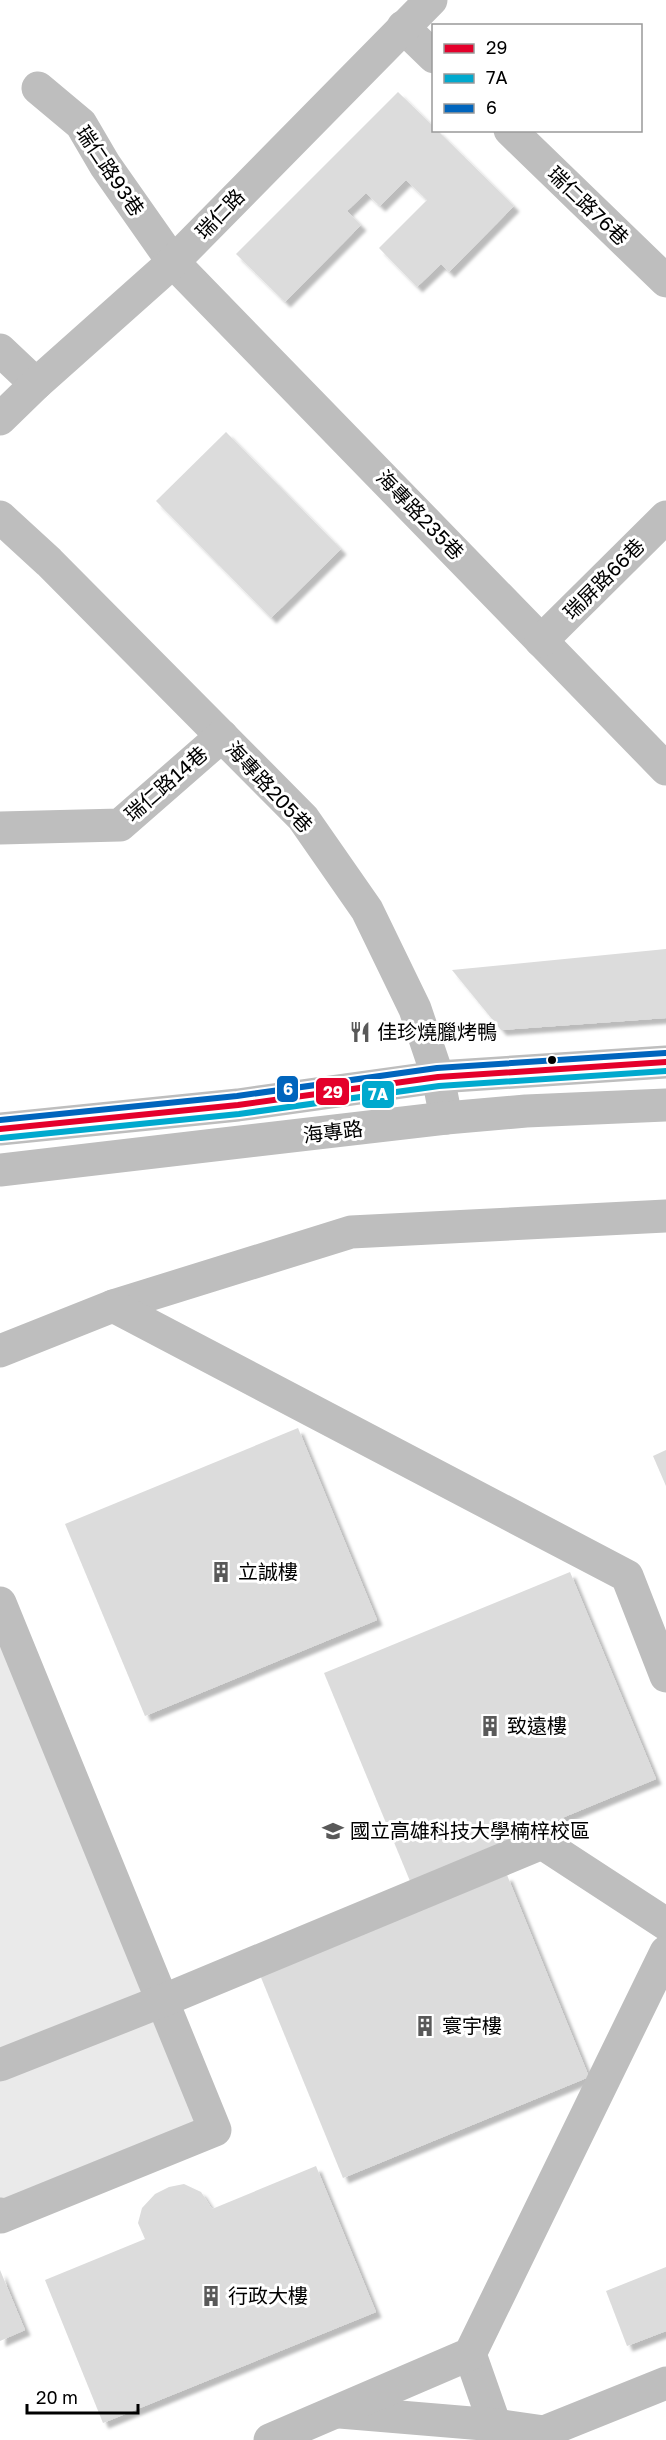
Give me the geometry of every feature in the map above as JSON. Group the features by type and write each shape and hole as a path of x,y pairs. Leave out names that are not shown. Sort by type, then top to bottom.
{"street":[{"name":"瑞仁路","path":"0,419 173,262 431,0"},
{"path":"403,27 432,55"},
{"name":"瑞仁路93巷","path":"38,88 81,124 105,165 173,262"},
{"name":"瑞仁路76巷","path":"512,132 666,281"},
{"name":"海專路235巷","path":"173,262 666,769"},
{"path":"0,350 36,384"},
{"name":"海專路205巷","path":"0,517 49,562 303,818 367,910 415,1009 438,1077 446,1118"},
{"name":"瑞屏路66巷","path":"541,641 666,517"},
{"name":"瑞仁路14巷","path":"0,828 120,825 222,736"},
{"name":"海專路","path":"0,1129 238,1105 438,1077 666,1062"},
{"name":"海專路","path":"0,1170 446,1118 526,1111 666,1106"},
{"path":"0,1351 113,1306 351,1232 666,1216"},
{"path":"113,1306 627,1576 666,1676"},
{"path":"0,1604 215,2130 2,2217 0,2214"},
{"path":"0,2065 162,2001 542,1843 666,1924"},
{"path":"270,2440 470,2355 666,1952"},
{"path":"470,2355 495,2425"},
{"path":"335,2412 495,2425 544,2432 666,2383"}],"shaded area":[{"path":"0,1604 215,2130 0,2214"}],"building":[{"path":"398,92 432,125 432,132 439,132 514,206 449,272 441,264 417,287 379,248 427,200 406,180 380,206 366,193 347,211 361,225 285,302 236,254"},
{"path":"226,432 341,549 271,618 156,501"},
{"path":"666,949 666,1018 501,1030 452,970"},
{"name":"立誠樓","path":"298,1428 377,1620 145,1716 65,1524"},
{"path":"666,1450 666,1486 653,1456"},
{"name":"致遠樓","path":"570,1572 656,1779 410,1881 324,1673"},
{"name":"寰宇樓","path":"507,1875 589,2077 343,2178 260,1975"},
{"name":"行政大樓","path":"316,2166 376,2312 103,2423 45,2280 145,2239 138,2223 142,2208 155,2194 169,2187 184,2184 201,2192 212,2209"},
{"path":"666,2267 666,2331 627,2346 606,2291"},
{"path":"0,2270 25,2330 0,2341"}],"transit line":[{"name":"6","path":"0,1120 237,1096 437,1068 665,1053"},
{"name":"29","path":"0,1129 238,1105 438,1077 666,1062"},
{"name":"7A","path":"1,1138 239,1114 439,1086 666,1071"}],"place":[{"name":"佳珍燒臘烤鴨","path":"360,1032"},
{"name":"立誠樓","path":"221,1572"},
{"name":"致遠樓","path":"490,1726"},
{"name":"國立高雄科技大學楠梓校區","path":"333,1831"},
{"name":"寰宇樓","path":"425,2026"},
{"name":"行政大樓","path":"211,2296"}]}
